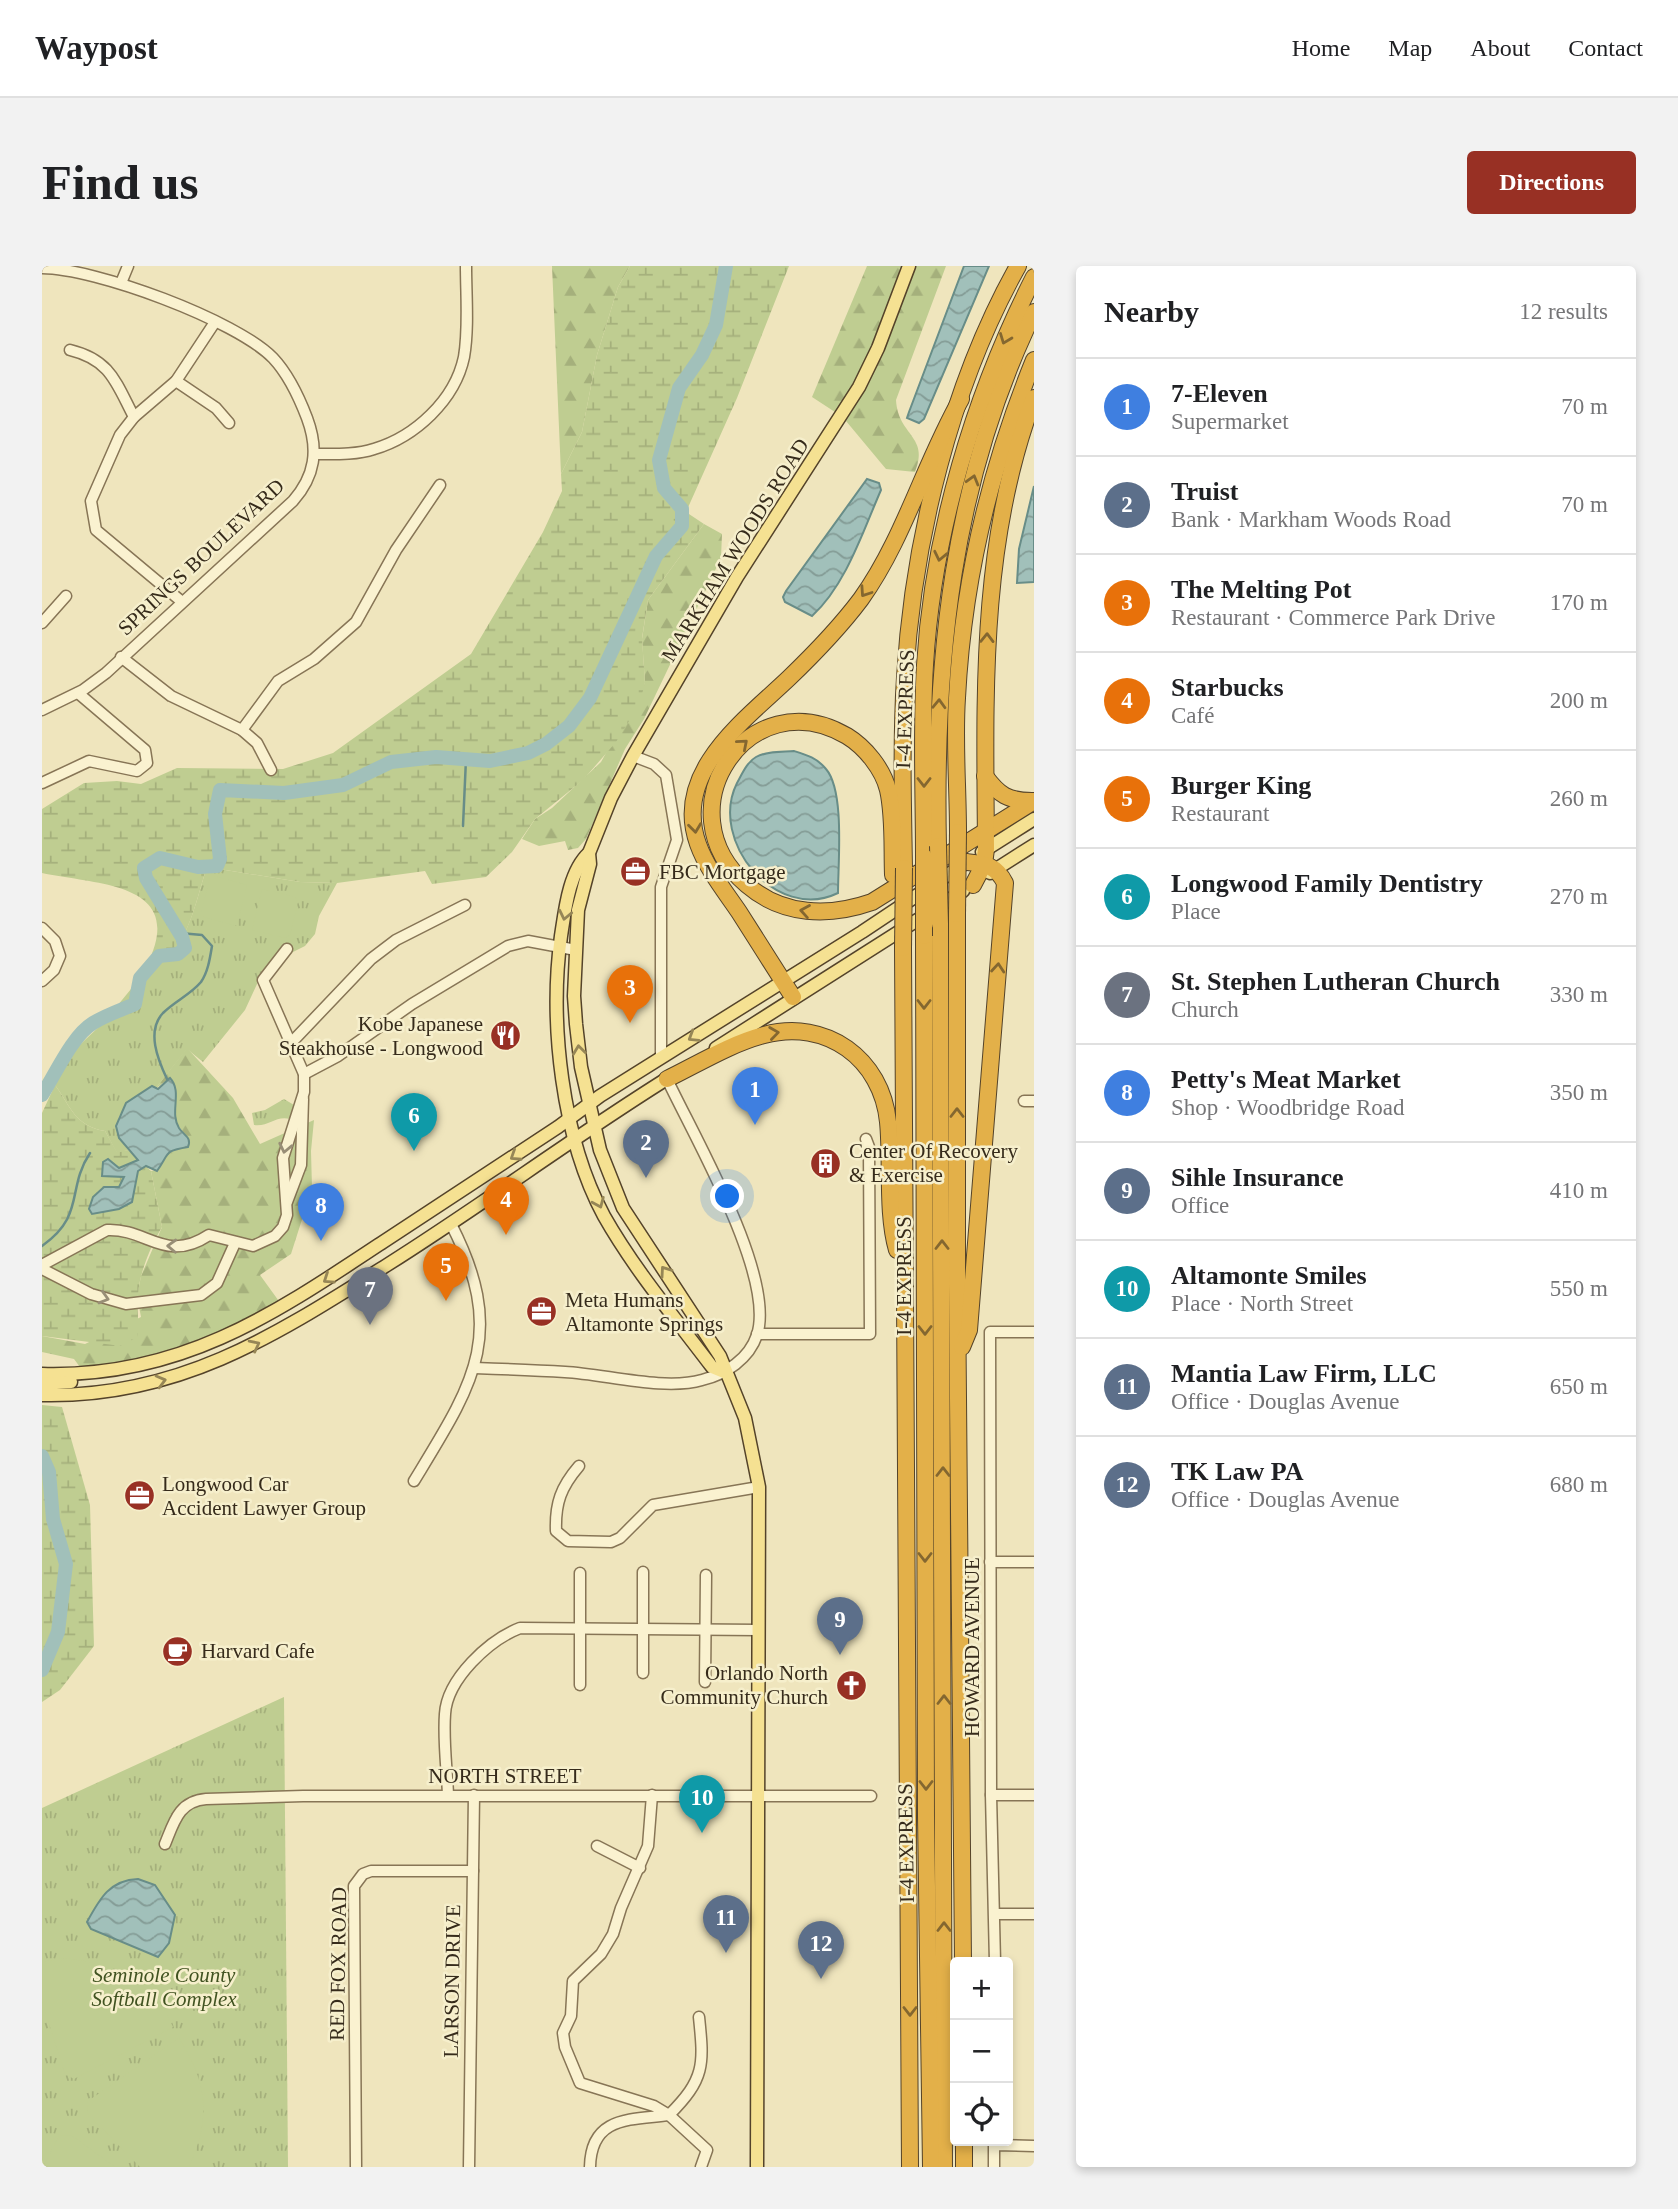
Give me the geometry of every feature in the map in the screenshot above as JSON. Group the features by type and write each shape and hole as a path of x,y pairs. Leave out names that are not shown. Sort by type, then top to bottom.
{"highway":[{"path":"898,872 903,724 911,611 932,500 961,400 1018,266"},
{"name":"I-4 EXPRESS","path":"931,2167 926,1802 925,665 938,564 965,449 1014,317 1034,277"},
{"name":"I-4 EXPRESS","path":"944,2167 939,704 944,631 964,512 1005,381 1034,312"},
{"path":"963,1957 956,700 960,645 974,560 993,476 1034,360"},
{"path":"959,1353 969,1330 1003,909 1004,883 989,861 986,829 991,579 1004,495 1034,398"},
{"path":"793,997 710,869 697,842 693,803 699,780 717,748 815,652 862,598 887,558 936,442 961,400"},
{"path":"910,2167 903,948 898,872 888,790 869,755 855,741 820,725 784,723 758,732 724,763 715,784 710,808 714,835 723,858 738,878 758,895 785,907 818,913 845,911 872,902 986,829 1034,801"},
{"path":"985,776 999,794 1008,800 1034,801"},
{"path":"967,862 989,861"},
{"path":"973,885 989,861"},
{"path":"667,1079 751,1039 771,1033 818,1034 842,1043 858,1055 878,1082 885,1102 895,1243 906,1282"},
{"path":"964,2146 964,2167"}],"main road":[{"name":"MARKHAM WOODS ROAD","path":"724,1372 712,1367 642,1275 606,1219 576,1139 561,1068 558,1024 560,948 580,861 589,853 633,756 737,578 859,387 878,348 909,266"},
{"path":"989,861 1034,820"},
{"path":"989,861 1034,845"},
{"name":"MARKHAM WOODS ROAD","path":"589,853 590,864 578,910 576,1024 594,1126 622,1208 720,1356 724,1372"},
{"path":"42,1374 84,1375 136,1367 187,1353 242,1331 297,1299 589,1103 967,862"},
{"path":"42,1395 129,1388 192,1372 278,1334 451,1224 594,1126 793,997 973,885"},
{"path":"724,1372 745,1418 759,1487 757,2167"},
{"path":"42,1384 73,1382 84,1375"}],"street":[{"path":"121,283 128,266"},
{"path":"315,454 373,450 412,430 444,400 454,385 464,356 466,266"},
{"name":"SPRINGS BOULEVARD","path":"42,268 85,273 121,283 243,335 273,359 289,380 313,435 315,454 307,485 293,502 181,601 106,673 78,693 42,710"},
{"path":"181,601 162,582 107,541 92,523 91,501 120,435 134,417 176,381 215,322"},
{"path":"71,350 88,355 109,370 134,417"},
{"path":"176,381 216,408 229,423"},
{"path":"242,730 278,681 314,659 356,622 396,551 440,485"},
{"path":"42,623 66,596"},
{"path":"121,657 170,696 242,730 257,743 271,770"},
{"path":"42,783 89,761 137,771 147,763 145,750 78,693"},
{"path":"633,756 654,764 666,775 677,840 662,887 661,1057"},
{"path":"291,1043 372,959 396,940 465,905"},
{"path":"42,928 55,941 60,957 54,970 42,981"},
{"path":"304,1074 338,1056 412,1004 508,946 527,941 576,950"},
{"path":"42,1267 107,1230 117,1229 157,1245 172,1247 194,1245 209,1235 253,1245 275,1236 283,1227 287,1202 301,1165 304,1074 263,979 287,949"},
{"path":"475,1368 565,1372 673,1383 701,1381 724,1372 741,1361 757,1334 758,1300 744,1237 667,1079"},
{"path":"287,1202 282,1176 283,1158 302,1097"},
{"path":"757,1334 870,1334 869,1147 866,1139"},
{"path":"414,1481 459,1406 479,1354 479,1320 470,1262 451,1224"},
{"path":"42,1267 90,1294 126,1304 201,1296 217,1283 235,1243"},
{"name":"HOWARD AVENUE","path":"995,1957 991,1795 990,1332 1034,1332"},
{"path":"187,1353 192,1372"},
{"path":"579,1466 563,1485 556,1519 556,1531 568,1541 611,1542 620,1538 653,1504 759,1487"},
{"path":"990,1562 1034,1562"},
{"path":"643,1572 643,1673"},
{"path":"580,1573 580,1685"},
{"path":"705,1682 706,1575"},
{"path":"448,1795 445,1712 452,1691 477,1655 504,1634 520,1628 759,1630"},
{"name":"NORTH STREET","path":"165,1844 179,1812 194,1800 448,1795 871,1796"},
{"name":"LARSON DRIVE","path":"469,2167 474,1795"},
{"path":"652,1795 648,1846 640,1868 621,1908 613,1934 601,1954 573,1981 571,2016 563,2033 565,2047 580,2083 633,2099 669,2115 707,2150 701,2167"},
{"path":"991,1795 1034,1795"},
{"path":"597,1846 640,1868"},
{"name":"RED FOX ROAD","path":"356,2167 354,1886 357,1872 473,1871"},
{"path":"995,1914 1034,1914"},
{"path":"590,2167 594,2139 605,2129 621,2121 669,2115 697,2082 702,2069 699,2017"},
{"path":"994,2167 994,2146 1034,2146"}],"green space":[{"path":"552,266 630,266 618,287 597,355 582,432 561,474"},
{"path":"630,266 789,266 737,398 686,512 704,524 648,600 642,638 645,683 639,705 616,742 583,780 535,819 512,852 486,877 432,884 425,871 337,883 300,882 207,867 188,927 180,942 171,954 160,962 147,965 157,938 156,917 147,903 131,892 111,885 42,873 42,809 84,783 117,781 141,784 177,768 283,769 333,753 471,654 543,532 562,491 561,474 582,432 597,355 618,287"},
{"path":"867,266 904,266 875,346 838,414 812,397"},
{"path":"913,266 946,266 896,400 902,421 919,451 915,472 886,469 846,421 882,350"},
{"path":"704,524 722,534 721,558 644,719 625,749 586,839 578,848 568,850 565,841 539,846 522,839 535,819 552,808 601,762 645,683 642,639 648,600"},
{"path":"207,867 300,882 337,883 319,916 315,934 305,946 285,956 258,982 245,1010 203,1062 187,1049 155,1089 152,1086 122,1112 118,1128 128,1150 117,1153 105,1131 80,1120 55,1085 69,1055 104,1022 140,978 146,965 160,962 171,954 180,942"},
{"path":"214,876 247,885 237,926 204,917 201,912 210,878"},
{"path":"262,889 295,897 298,902 290,935 285,938 252,930"},
{"path":"187,1048 233,1098 260,1144 314,1120 312,1188 291,1254 260,1275 281,1304 186,1349 83,1371 74,1359 42,1352 42,1336 85,1344 141,1317 137,1296 141,1276 162,1227 151,1171 159,1170 163,1157 178,1147 187,1148 190,1142 176,1122 176,1088 170,1078 155,1089"},
{"path":"55,1085 80,1120 105,1131 117,1152 128,1150 151,1171 162,1227 141,1276 137,1337 121,1346 42,1336 42,1113"},
{"path":"284,1099 294,1105 290,1119 254,1125 252,1113 265,1110"},
{"path":"42,1405 62,1407 90,1505 94,1646 60,1690 42,1702"},
{"name":"Seminole County Softball Complex","path":"284,1697 288,2167 42,2167 42,1808"},
{"path":"61,1958 95,1964 128,1976 154,1997 173,2027 74,2079 65,2074 42,2002 42,1962"},
{"path":"179,2038 201,2086 201,2133 189,2167 140,2167 87,2113 88,2101"},
{"path":"71,2135 115,2167 43,2167 59,2136"}],"water":[{"path":"964,266 989,266 924,419 919,423 907,418"},
{"path":"867,479 879,483 881,490 835,589 812,616 785,602 783,597 786,591"},
{"path":"1034,486 1034,582 1017,583 1019,549"},
{"path":"794,751 812,757 823,765 832,779 836,793 839,828 838,893 815,899 792,897 771,887 753,871 740,851 732,829 730,806 737,783 747,765 756,757 765,754"},
{"path":"170,1078 175,1089 176,1122 188,1139 188,1147 168,1153 157,1171 146,1166 138,1171 132,1202 119,1209 92,1214 89,1209 93,1197 104,1187 119,1187 124,1177 102,1176 103,1162 108,1159 119,1168 138,1160 119,1138 116,1126 126,1103 152,1086 158,1089"},
{"path":"138,1879 155,1885 175,1915 169,1943 158,1957 91,1929 87,1922 107,1892 120,1883"}],"waterway":[{"path":"42,1095 71,1046 85,1029 135,1004 140,978 159,956 178,954 185,948 182,937 146,878 144,868 160,858 198,867 217,866 220,859 215,814 220,790 284,793 343,785 391,762 436,757 490,761 528,753 546,744 569,726 590,698 656,556 682,526 682,509 664,488 659,460 679,388 702,355 716,325 726,266"},
{"path":"463,826 466,759"},
{"path":"167,1079 157,1055 155,1028 163,1013 201,982 212,946 202,935 180,933"},
{"path":"42,1246 56,1235 65,1223 83,1166 90,1153"},
{"path":"42,1456 49,1472 53,1519 66,1564 58,1632 42,1670"}],"place":[{"name":"FBC Mortgage","path":"636,872"},
{"name":"The Melting Pot","path":"630,1023"},
{"name":"Kobe Japanese Steakhouse - Longwood","path":"506,1036"},
{"name":"7-Eleven","path":"755,1125"},
{"name":"Longwood Family Dentistry","path":"414,1151"},
{"name":"Center Of Recovery & Exercise","path":"826,1163"},
{"name":"Truist","path":"646,1178"},
{"name":"Starbucks","path":"506,1235"},
{"name":"Petty's Meat Market","path":"321,1241"},
{"name":"Burger King","path":"446,1301"},
{"name":"Meta Humans Altamonte Springs","path":"542,1312"},
{"name":"St. Stephen Lutheran Church","path":"370,1325"},
{"name":"Longwood Car Accident Lawyer Group","path":"139,1496"},
{"name":"Harvard Cafe","path":"178,1651"},
{"name":"Sihle Insurance","path":"840,1655"},
{"name":"Orlando North Community Church","path":"851,1685"},
{"name":"Altamonte Smiles","path":"702,1833"},
{"name":"Mantia Law Firm, LLC","path":"726,1953"},
{"name":"TK Law PA","path":"821,1979"}]}
